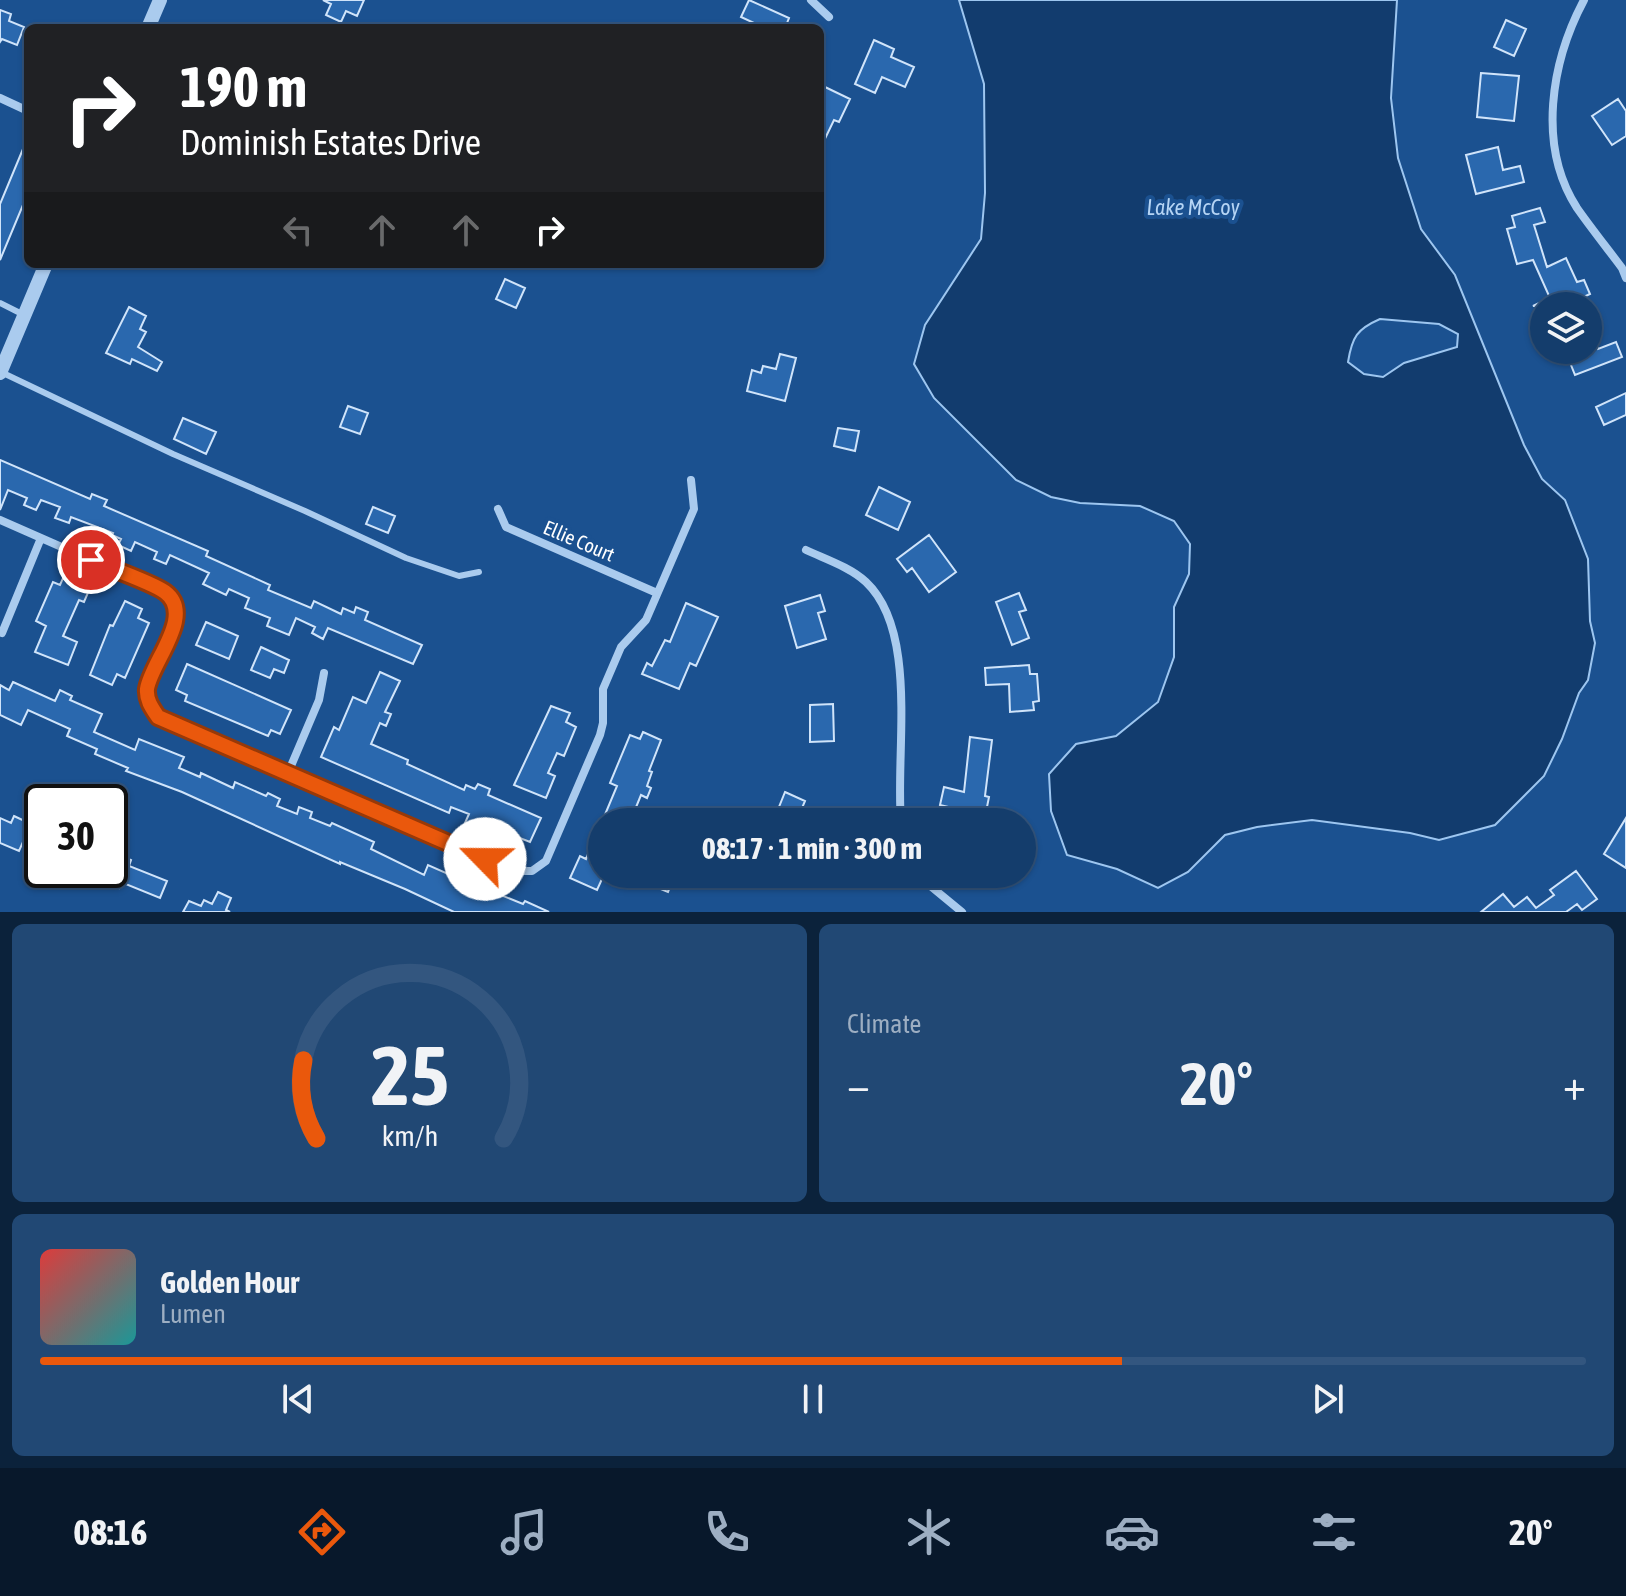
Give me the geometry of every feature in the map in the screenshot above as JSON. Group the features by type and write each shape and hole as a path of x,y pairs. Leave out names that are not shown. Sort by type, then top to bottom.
{"street":[{"path":"150,24 160,0"},
{"path":"811,0 829,17"},
{"path":"1584,0 1561,59 1553,97 1553,131 1562,176 1571,197 1626,278"},
{"path":"0,98 24,109"},
{"path":"0,372 44,268"},
{"path":"0,520 166,593 175,607 175,624 147,688 149,705 158,717 514,871 532,871 546,861 600,735 603,689 621,647 646,620 694,509 691,480"},
{"name":"Ellie Court","path":"498,509 506,527 657,593"},
{"path":"2,633 41,538"},
{"path":"806,550 864,580 883,601 893,626 899,658 900,808"},
{"path":"288,773 319,700 324,673"},
{"path":"933,888 962,912"}],"lane":[{"path":"0,303 24,315"},
{"path":"0,372 173,454 406,558 459,576 479,572"}],"water":[{"name":"Lake McCoy","path":"959,0 1397,0 1391,98 1398,158 1421,229 1455,275 1524,445 1542,479 1565,500 1588,559 1590,621 1595,643 1588,680 1579,693 1544,776 1495,825 1439,840 1410,833 1312,820 1257,827 1225,835 1188,872 1158,888 1117,869 1067,855 1051,811 1049,774 1076,744 1116,736 1158,702 1174,657 1174,607 1189,574 1190,544 1174,521 1140,506 1080,503 1051,497 1016,480 934,398 914,364 925,325 981,239 985,193 984,84","holes":["1380,319 1439,324 1458,334 1457,347 1404,363 1383,377 1364,374 1348,362 1357,335"]}],"building":[{"path":"323,0 364,0 357,16 346,11 341,22 326,15 331,4"},
{"path":"749,0 789,18 787,24 756,24 741,17"},
{"path":"0,10 11,14 9,21 24,27 17,45 2,39 0,42"},
{"path":"1506,20 1526,29 1514,56 1494,47"},
{"path":"874,40 894,49 891,57 914,67 905,87 882,77 875,93 855,84"},
{"path":"1481,73 1519,76 1514,121 1477,117"},
{"path":"824,89 850,99 839,122 834,120 824,141"},
{"path":"1618,99 1626,111 1626,136 1612,145 1592,116"},
{"path":"24,147 24,203 0,260 0,204"},
{"path":"1498,147 1503,170 1520,166 1524,182 1476,194 1466,155"},
{"path":"1540,208 1545,222 1534,225 1547,267 1566,258 1577,282 1584,280 1589,292 1547,292 1533,260 1517,264 1507,229 1515,227 1512,216"},
{"path":"505,279 525,288 516,308 496,299"},
{"path":"129,307 146,316 140,329 146,332 138,347 162,362 157,371 132,359 130,364 106,353"},
{"path":"1616,342 1622,357 1575,375 1571,364 1602,364 1602,347"},
{"path":"780,354 796,358 785,401 747,391 752,370 761,373 763,366 776,369"},
{"path":"1626,393 1626,415 1604,425 1596,407"},
{"path":"348,406 368,413 360,434 340,427"},
{"path":"183,418 216,432 206,454 174,439"},
{"path":"838,428 859,431 855,451 834,446"},
{"path":"0,460 90,499 92,494 107,500 104,506 208,551 206,556 270,585 268,590 311,608 314,601 341,614 343,608 354,613 356,607 368,612 365,620 422,645 413,664 328,628 323,639 312,633 315,627 296,618 289,635 267,626 270,618 245,608 249,598 229,589 226,595 203,584 209,573 170,555 166,564 154,559 157,552 135,542 131,551 118,545 121,539 113,533 71,517 69,523 55,518 60,507 41,500 36,510 24,505 27,498 8,490 0,510"},
{"path":"879,487 910,502 898,530 866,515"},
{"path":"373,507 395,516 388,533 366,524"},
{"path":"929,535 956,572 929,592 912,568 907,572 897,559"},
{"path":"64,576 90,588 84,602 79,600 63,636 77,642 68,665 35,652 46,626 36,621 53,582 60,585"},
{"path":"1019,593 1026,610 1019,612 1029,638 1012,645 996,602"},
{"path":"820,595 825,611 818,613 826,639 797,648 785,606"},
{"path":"125,601 142,609 138,618 149,623 125,678 117,674 112,685 90,675 110,625 113,626"},
{"path":"686,603 718,617 696,666 690,663 679,689 642,674 647,663 652,666 665,640 670,642"},
{"path":"206,622 238,636 229,659 196,645"},
{"path":"261,647 289,660 284,673 274,669 270,678 251,670"},
{"path":"187,664 291,710 280,734 271,730 268,736 185,701 187,695 176,690"},
{"path":"1029,665 1030,674 1037,674 1039,701 1033,702 1034,710 1010,712 1009,684 986,685 985,668"},
{"path":"380,672 400,681 385,712 391,714 386,726 380,723 371,744 464,790 466,785 475,789 478,784 490,789 488,795 541,818 530,842 520,838 517,846 465,823 469,814 451,807 449,813 321,757 334,727 339,730 353,697 366,703"},
{"path":"13,682 55,701 60,690 72,696 70,700 102,714 94,732 135,750 139,739 184,757 179,768 200,777 201,773 233,788 235,782 266,796 268,793 280,799 277,806 297,814 299,807 312,812 310,818 330,826 332,823 374,842 371,849 424,875 428,865 471,884 468,891 487,900 491,891 549,912 454,912 340,864 182,792 126,771 128,768 95,754 97,749 67,736 70,729 28,710 21,725 0,715 0,685 9,690"},
{"path":"833,704 834,741 810,742 810,705"},
{"path":"551,706 570,713 566,722 576,727 564,756 557,753 548,773 555,776 546,798 514,785"},
{"path":"643,732 661,740 649,771 652,772 647,786 651,788 647,798 641,795 636,808 608,808 617,786 610,783 630,735 640,739"},
{"path":"970,737 992,740 985,796 989,797 987,808 940,805 944,787 964,792"},
{"path":"785,792 805,801 802,808 779,808"},
{"path":"14,816 24,821 24,840 19,851 0,843 0,818 11,823"},
{"path":"1626,818 1626,868 1604,854"},
{"path":"588,854 588,886 570,878 580,856 586,859"},
{"path":"128,859 131,860 129,866 167,881 160,898 128,885"},
{"path":"1576,871 1597,899 1582,910 1577,904 1566,912 1481,912 1503,894 1514,907 1527,897 1536,908 1554,895 1550,890"},
{"path":"218,892 231,898 226,910 230,912 183,912 189,901 201,906 204,900 212,904"}],"route":[{"path":"91,560 166,593 175,607 175,624 147,688 149,705 158,717 485,859"}]}
